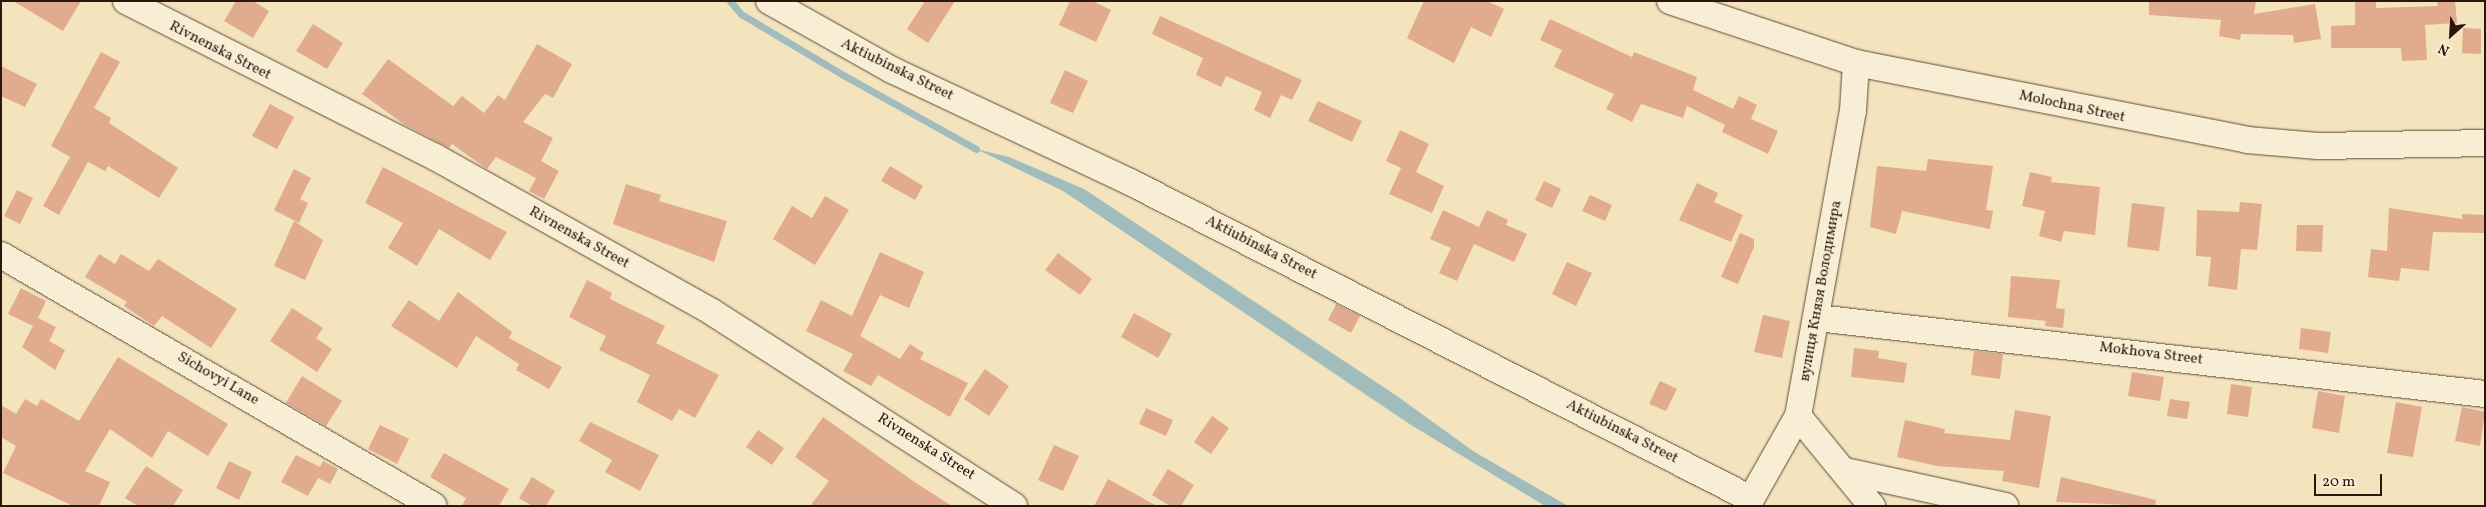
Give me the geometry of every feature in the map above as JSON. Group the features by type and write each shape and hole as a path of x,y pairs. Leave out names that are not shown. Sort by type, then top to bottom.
{"street":[{"name":"Rivnenska Street","path":"126,1 435,157 712,312 1014,506"},
{"name":"Aktiubinska Street","path":"770,1 892,70 1130,182 1749,502"},
{"name":"Molochna Street","path":"1676,2 1856,62 2248,140 2318,146 2485,143"},
{"name":"вулиця Князя Володимира","path":"1749,502 1798,416 1818,318 1853,110 1856,62"},
{"name":"Sichovyi Lane","path":"1,255 434,506"},
{"name":"Mokhova Street","path":"1818,318 2485,394"},
{"path":"1798,416 1872,506"},
{"path":"1845,471 2005,506"}],"water":[{"path":"976,149 1009,157 1084,189 1397,396 1473,451 1568,506 1545,506 1411,425 1063,191"}],"building":[{"path":"13,1 81,1 63,31"},
{"path":"236,1 253,1 269,11 253,38 224,21"},
{"path":"925,1 955,1 928,43 907,29"},
{"path":"1070,1 1092,1 1111,10 1096,42 1059,25"},
{"path":"1424,1 1487,1 1504,9 1491,37 1471,27 1454,63 1407,38"},
{"path":"2149,1 2256,1 2254,14 2315,4 2321,39 2294,43 2293,35 2241,34 2240,40 2219,36 2221,20 2149,15"},
{"path":"2437,1 2455,1 2457,23 2425,25 2427,60 2402,61 2401,48 2331,48 2331,26 2355,25 2355,2 2376,2 2376,8 2438,6"},
{"path":"1160,16 1302,80 1292,100 1281,95 1270,118 1254,110 1262,92 1226,76 1221,87 1196,75 1203,58 1152,34"},
{"path":"1550,19 1632,57 1634,52 1697,77 1693,90 1733,109 1739,96 1757,105 1751,119 1778,131 1768,154 1722,132 1725,125 1687,106 1683,118 1641,104 1632,122 1606,109 1614,94 1554,67 1562,50 1540,40"},
{"path":"313,24 343,43 327,69 296,51"},
{"path":"2463,28 2481,29 2481,54 2462,53"},
{"path":"537,44 572,64 553,98 545,94 523,122 553,138 541,161 559,171 544,199 529,191 536,178 496,157 487,169 452,144 449,148 405,125 362,94 388,59 453,106 462,96 484,113 498,95 505,100"},
{"path":"101,52 120,62 94,108 111,118 109,123 178,168 159,198 108,166 105,171 88,162 59,215 43,206 70,157 51,146"},
{"path":"1,66 37,84 25,107 1,96"},
{"path":"1065,70 1088,81 1073,113 1050,103"},
{"path":"1318,101 1362,121 1352,142 1308,121"},
{"path":"270,104 294,117 277,149 252,136"},
{"path":"1400,130 1429,144 1416,172 1444,186 1432,213 1389,194 1401,168 1386,161"},
{"path":"1928,159 1993,166 1986,210 1993,211 1990,229 1902,211 1896,234 1870,227 1877,166 1926,171"},
{"path":"890,166 923,186 915,200 881,181"},
{"path":"383,167 507,232 490,260 439,229 417,266 388,248 403,223 365,203"},
{"path":"294,169 311,178 300,199 308,203 299,223 274,210"},
{"path":"2030,172 2052,177 2051,182 2100,187 2095,235 2064,231 2061,242 2039,236 2045,211 2022,206"},
{"path":"1544,181 1561,189 1552,208 1535,200"},
{"path":"1697,183 1718,193 1714,202 1743,215 1731,242 1679,220"},
{"path":"626,184 661,195 659,201 727,221 714,262 613,224"},
{"path":"17,190 33,198 20,224 4,216"},
{"path":"1590,195 1612,205 1605,221 1582,211"},
{"path":"825,196 849,210 815,265 773,239 792,206 812,218"},
{"path":"2240,202 2262,204 2257,250 2241,249 2237,290 2208,286 2211,257 2196,256 2197,210 2239,212"},
{"path":"2132,203 2165,207 2159,251 2127,247"},
{"path":"2389,208 2462,219 2462,214 2485,215 2485,233 2433,232 2429,271 2401,268 2399,281 2368,277 2371,249 2387,251"},
{"path":"1443,210 1479,227 1487,210 1508,220 1506,225 1527,234 1514,262 1474,244 1457,281 1439,273 1451,248 1430,239"},
{"path":"294,221 323,240 305,280 274,266"},
{"path":"2297,225 2323,225 2322,252 2296,251"},
{"path":"1740,233 1754,239 1754,247 1738,284 1721,277"},
{"path":"880,252 924,272 909,308 880,295 860,336 900,359 910,344 924,353 920,359 968,383 950,417 878,375 871,386 843,371 853,354 806,331 821,300 852,316"},
{"path":"1058,253 1092,279 1080,295 1045,270"},
{"path":"99,254 115,264 121,254 149,271 158,259 237,309 211,348 162,316 154,326 124,306 127,302 85,277"},
{"path":"1567,262 1592,273 1576,306 1552,294"},
{"path":"2011,276 2060,280 2056,308 2065,309 2063,328 2045,326 2046,321 2008,317"},
{"path":"587,280 612,293 610,299 665,326 656,343 719,375 695,418 679,409 672,421 637,402 650,375 599,350 606,336 569,317"},
{"path":"21,288 46,301 38,318 56,327 49,341 65,350 55,370 22,347 33,326 8,314"},
{"path":"458,292 512,332 509,338 562,367 549,389 516,370 519,364 476,336 457,368 391,326 409,300 439,321"},
{"path":"1336,304 1360,316 1351,333 1328,320"},
{"path":"292,308 323,328 316,338 332,349 317,372 270,341"},
{"path":"1134,313 1172,334 1158,358 1121,337"},
{"path":"1763,315 1790,321 1782,358 1754,352"},
{"path":"2301,328 2331,332 2328,353 2299,349"},
{"path":"1854,348 1879,351 1878,358 1907,363 1904,383 1851,377"},
{"path":"1974,351 2003,354 2000,379 1971,375"},
{"path":"118,357 228,424 208,456 168,431 152,458 110,429 85,471 110,482 99,506 73,506 3,473 16,446 1,437 1,405 16,414 25,399 37,406 41,399 79,421"},
{"path":"985,369 1009,386 989,416 964,399"},
{"path":"2132,372 2164,377 2160,401 2128,396"},
{"path":"302,376 342,401 326,426 286,403"},
{"path":"1660,381 1677,389 1666,411 1649,404"},
{"path":"2231,384 2252,387 2248,417 2227,414"},
{"path":"2318,391 2345,396 2339,433 2312,428"},
{"path":"2170,399 2190,402 2187,419 2167,416"},
{"path":"2396,402 2422,407 2413,457 2387,453"},
{"path":"2462,407 2485,412 2480,446 2455,441"},
{"path":"1146,408 1173,420 1166,436 1139,424"},
{"path":"2015,410 2051,416 2039,488 2002,481 2004,471 1937,466 1897,457 1905,420 1945,429 1944,433 2010,440"},
{"path":"1212,416 1229,428 1211,454 1194,442"},
{"path":"823,417 913,481 952,506 810,506 829,481 795,457"},
{"path":"590,422 659,455 640,491 605,472 612,460 579,441"},
{"path":"380,425 409,439 397,464 368,449"},
{"path":"758,430 784,448 772,465 746,447"},
{"path":"1054,445 1079,456 1063,491 1038,480"},
{"path":"444,453 509,489 499,506 462,506 466,498 430,477"},
{"path":"296,455 320,467 323,461 338,469 330,484 318,478 308,496 281,482"},
{"path":"229,461 252,472 239,500 216,488"},
{"path":"146,466 183,490 173,506 138,506 125,498"},
{"path":"1168,469 1194,485 1181,506 1170,506 1152,495"},
{"path":"532,477 555,491 546,506 532,506 519,498"},
{"path":"2061,477 2156,500 2155,506 2056,502"},
{"path":"1108,479 1157,506 1094,506"}],"waterway":[{"path":"730,1 741,14 845,76 976,149"}]}
